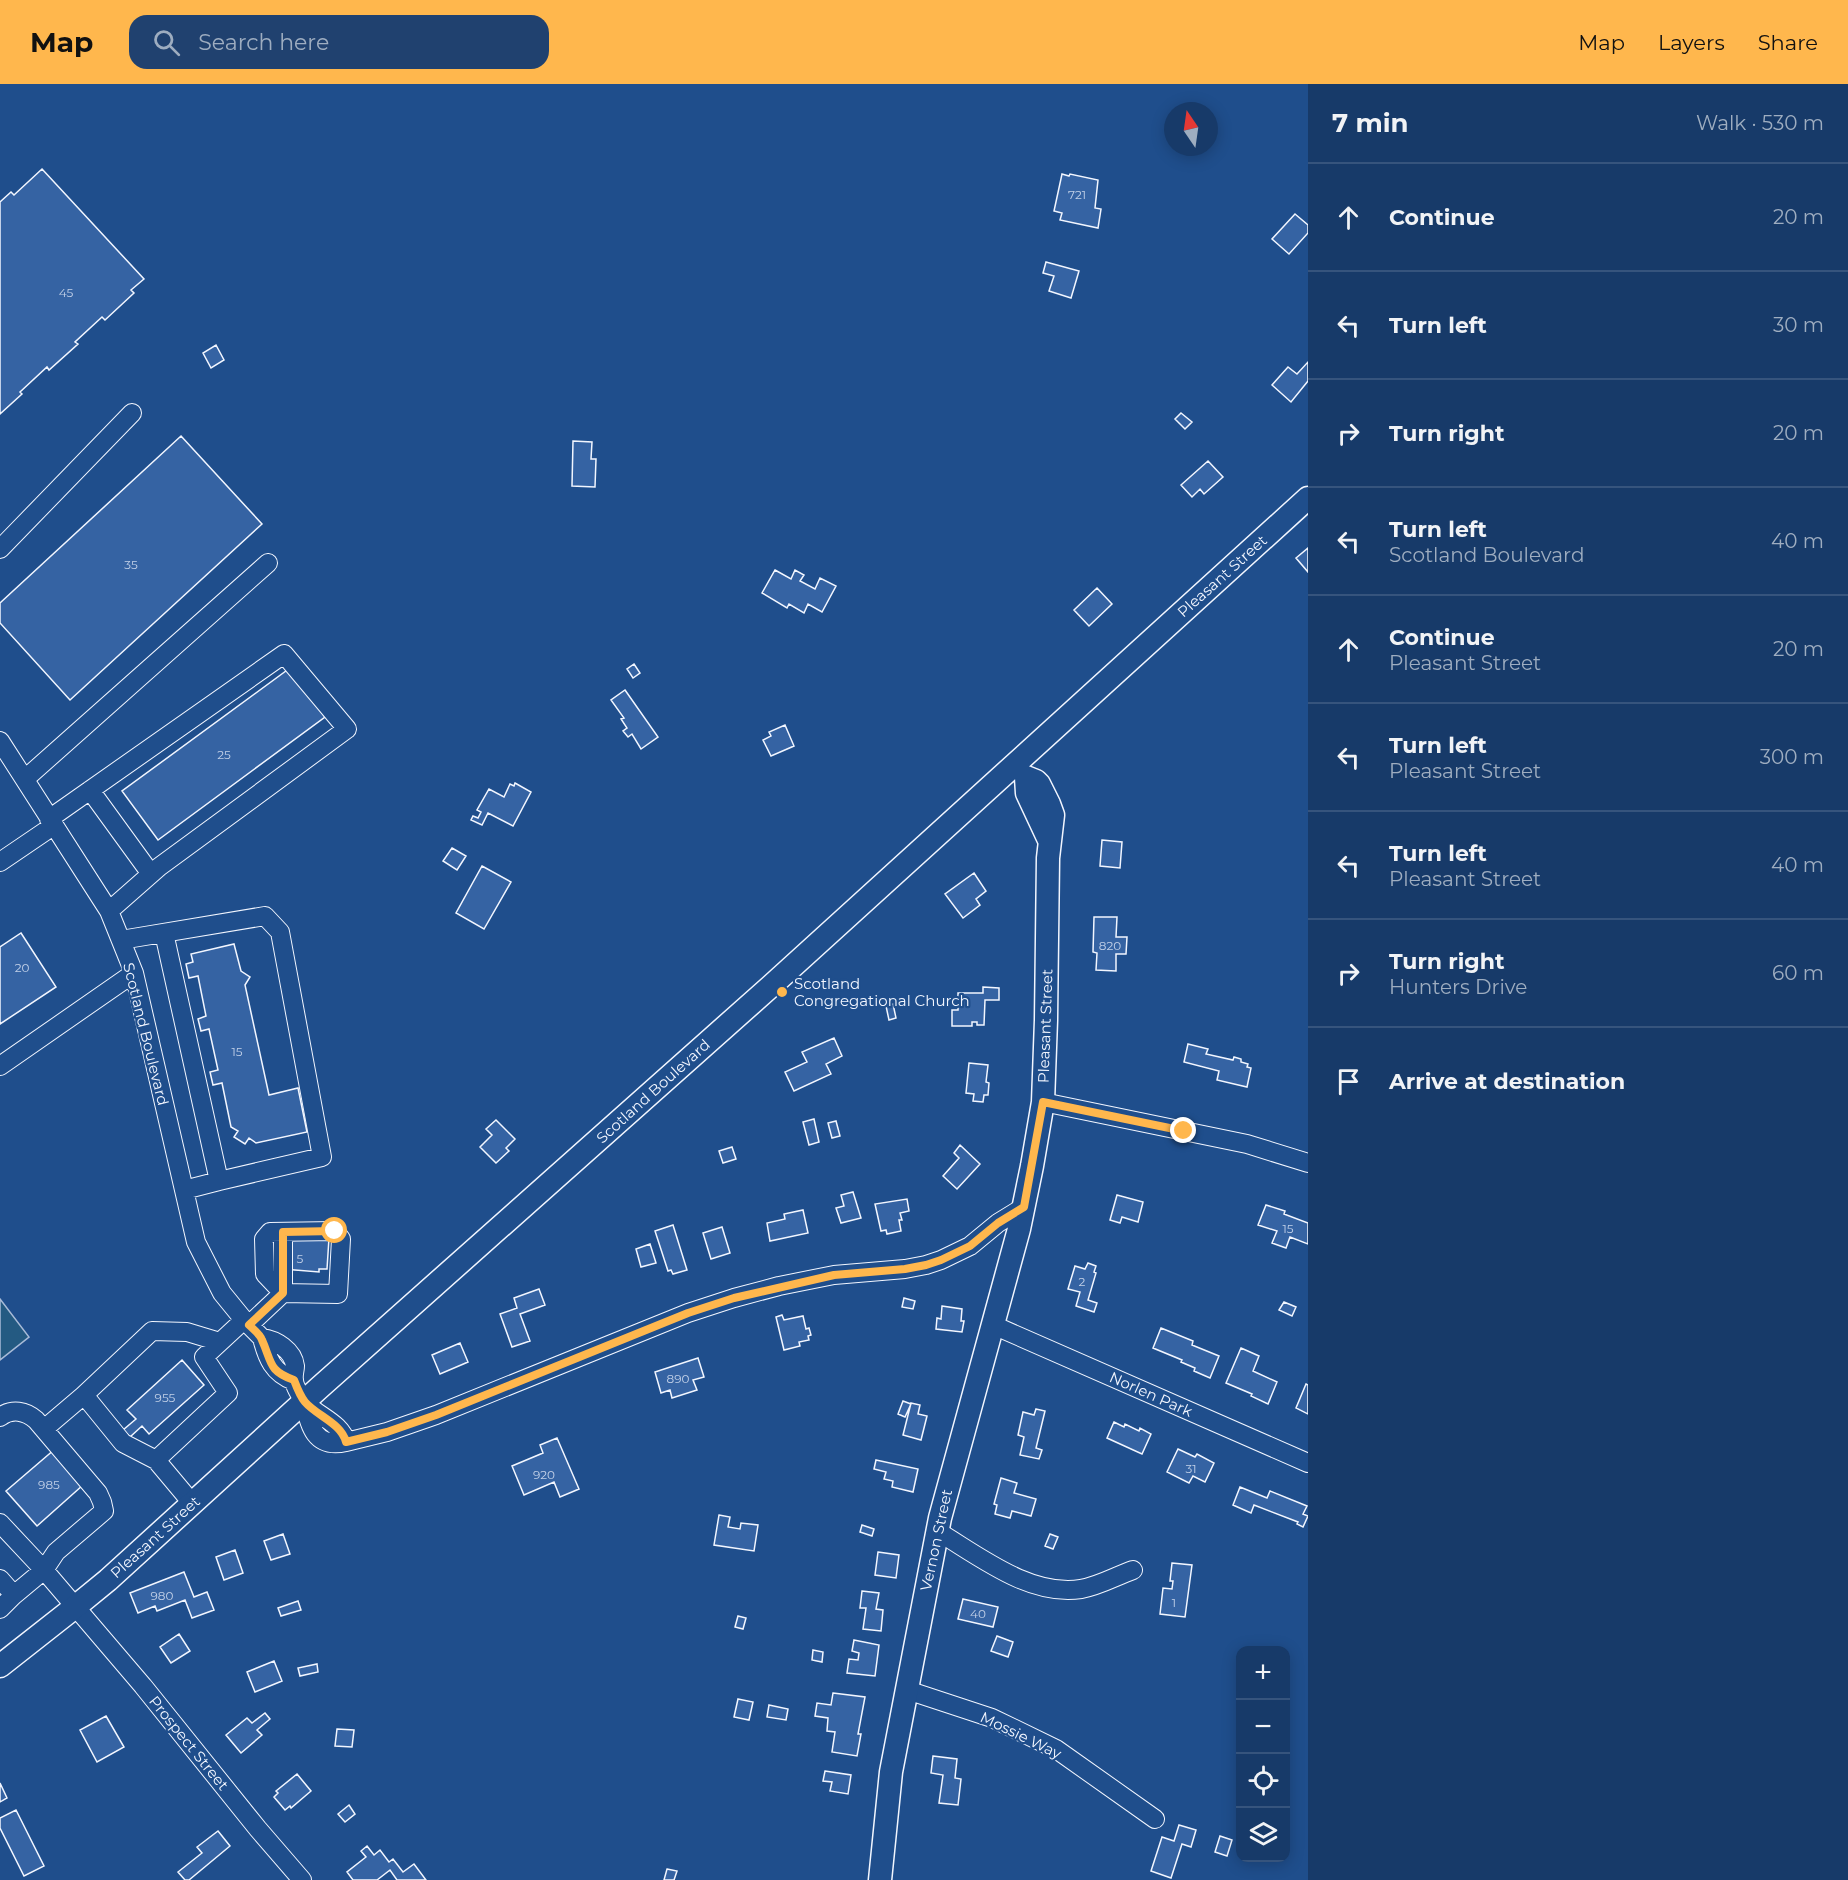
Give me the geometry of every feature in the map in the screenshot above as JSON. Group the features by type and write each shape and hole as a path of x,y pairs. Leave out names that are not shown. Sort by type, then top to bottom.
{"main road":[{"name":"Pleasant Street","path":"1024,1207 1043,1102 1049,840 1053,827 1053,815 1040,784 1021,769 1308,498"},
{"name":"Scotland Boulevard","path":"304,1401 762,994 1021,769"},
{"name":"Vernon Street","path":"880,1880 889,1790 937,1531 1024,1207"},
{"name":"Pleasant Street","path":"0,1666 75,1608 304,1401"}],"street":[{"path":"0,549 132,413"},
{"path":"25,779 268,563"},
{"path":"0,862 90,790 284,654 347,729 151,874 109,911"},
{"name":"Scotland Boulevard","path":"0,741 109,911 134,973 196,1242 222,1293 252,1328 276,1341 291,1355 295,1363 294,1380 304,1401"},
{"path":"90,790 151,874"},
{"path":"121,940 265,916 280,932 322,1157 184,1191"},
{"path":"164,933 219,1181"},
{"path":"0,1066 134,973"},
{"path":"1043,1102 1247,1144 1308,1163"},
{"path":"304,1401 311,1428 315,1435 327,1442 338,1444 387,1432 436,1415 688,1313 734,1298 825,1277 863,1271 905,1269 941,1260 970,1246 998,1223 1024,1207"},
{"path":"156,1460 228,1393 204,1357 220,1342 252,1328 279,1289 280,1231 335,1231 341,1239 338,1294 279,1289"},
{"name":"Norlen Park","path":"993,1325 1308,1463"},
{"path":"44,1429 152,1331 187,1332 220,1342"},
{"path":"84,1395 123,1443 156,1460 192,1503"},
{"path":"0,1417 16,1411 29,1414 98,1493 104,1511 56,1552 44,1570 0,1609"},
{"name":"Prospect Street","path":"2,1531 44,1570 143,1686 302,1880"},
{"path":"937,1531 1024,1581 1052,1590 1084,1588 1133,1569"},
{"path":"0,1579 14,1595"},
{"name":"Mossie Way","path":"907,1690 992,1718 1056,1749 1155,1819"}],"shaded area":[{"path":"0,1299 29,1337 0,1360"}],"building":[{"path":"42,169 144,279 131,290 134,293 105,320 102,317 75,342 78,344 49,370 47,367 0,414 0,202 11,192 14,195"},
{"path":"1062,174 1098,180 1095,208 1101,209 1098,228 1060,220 1062,213 1054,211"},
{"path":"1295,214 1308,225 1308,233 1289,254 1272,239"},
{"path":"1046,262 1079,271 1071,298 1049,291 1054,276 1043,273"},
{"path":"216,345 224,360 211,368 203,353"},
{"path":"1308,362 1308,381 1291,402 1272,385 1288,367 1297,374"},
{"path":"1181,413 1192,422 1185,429 1175,419"},
{"path":"181,436 262,524 70,700 0,623 0,603"},
{"path":"573,441 592,442 591,459 596,459 595,487 572,486"},
{"path":"1208,461 1223,477 1204,494 1200,489 1192,497 1181,485"},
{"path":"1308,548 1308,572 1296,558"},
{"path":"775,570 791,579 795,570 804,575 800,581 815,589 820,578 836,586 822,612 808,604 804,613 789,604 787,608 762,593"},
{"path":"1097,588 1112,604 1089,626 1074,610"},
{"path":"634,664 640,673 633,678 627,669"},
{"path":"290,668 325,717 158,840 122,791"},
{"path":"625,690 658,737 641,749 632,734 628,737 623,731 627,728 621,719 624,718 611,700"},
{"path":"785,725 794,746 771,756 763,740 771,736 769,732"},
{"path":"515,783 531,792 513,826 488,813 482,825 471,820 473,816 478,818 481,812 477,810 489,789 504,797 510,784 514,786"},
{"path":"1102,840 1122,842 1120,868 1100,866"},
{"path":"452,848 466,856 457,870 443,861"},
{"path":"482,866 511,882 484,929 456,913"},
{"path":"974,873 986,891 976,899 980,905 963,918 945,894"},
{"path":"1094,917 1117,917 1116,937 1127,937 1126,954 1116,954 1116,971 1096,970 1097,953 1093,952"},
{"path":"21,933 56,987 0,1024 0,947"},
{"path":"234,944 241,971 250,977 245,985 269,1095 298,1088 307,1132 256,1143 249,1138 245,1144 234,1137 238,1131 231,1127 222,1083 213,1085 210,1072 218,1070 209,1029 201,1031 198,1019 206,1016 198,976 189,978 186,964 193,962 191,954"},
{"path":"983,987 999,988 999,1000 985,1000 984,1025 972,1022 972,1026 952,1026 952,1010 958,1010 958,993 983,993"},
{"path":"893,1004 896,1018 889,1020 886,1006"},
{"path":"834,1038 842,1056 826,1064 831,1074 794,1091 785,1072 807,1062 802,1052"},
{"path":"1188,1044 1208,1049 1206,1054 1233,1060 1234,1057 1248,1064 1247,1067 1251,1068 1247,1087 1217,1080 1219,1071 1184,1062"},
{"path":"969,1063 988,1065 986,1082 989,1083 988,1095 984,1095 983,1102 973,1101 974,1094 966,1093"},
{"path":"814,1119 819,1142 809,1145 803,1122"},
{"path":"496,1120 515,1139 506,1148 509,1151 496,1163 480,1147 492,1135 486,1129"},
{"path":"836,1121 840,1136 832,1138 828,1123"},
{"path":"960,1145 980,1164 957,1189 943,1176 959,1158 954,1153"},
{"path":"732,1147 736,1159 723,1163 719,1151"},
{"path":"853,1192 861,1218 841,1223 836,1208 844,1206 841,1195"},
{"path":"1117,1195 1143,1202 1138,1222 1122,1217 1120,1223 1110,1220"},
{"path":"907,1199 909,1211 900,1213 901,1231 887,1234 886,1230 881,1231 875,1204"},
{"path":"1266,1205 1285,1211 1284,1214 1308,1223 1308,1244 1290,1237 1286,1248 1272,1243 1277,1231 1258,1225"},
{"path":"803,1210 808,1233 770,1241 767,1223 785,1219 784,1214"},
{"path":"673,1225 687,1270 673,1274 671,1270 668,1271 655,1231"},
{"path":"722,1227 730,1253 711,1259 703,1233"},
{"path":"289,1237 329,1238 327,1269 319,1269 319,1272 271,1268 272,1247 289,1248"},
{"path":"650,1244 656,1263 641,1267 636,1249"},
{"path":"1088,1263 1096,1266 1088,1300 1097,1303 1094,1312 1076,1306 1080,1292 1068,1289 1075,1266 1085,1269"},
{"path":"539,1289 545,1305 520,1314 530,1341 512,1347 500,1314 517,1308 514,1298"},
{"path":"904,1298 915,1301 913,1309 902,1307"},
{"path":"1284,1302 1296,1307 1292,1316 1279,1310"},
{"path":"942,1306 962,1309 961,1321 964,1321 962,1332 936,1329 937,1318 941,1319"},
{"path":"782,1315 784,1320 803,1316 806,1329 809,1328 811,1335 808,1336 809,1340 799,1342 800,1346 784,1350 776,1317"},
{"path":"1161,1328 1193,1341 1192,1345 1219,1356 1210,1378 1194,1371 1195,1368 1181,1362 1182,1360 1153,1348"},
{"path":"460,1343 468,1362 440,1374 432,1355"},
{"path":"1241,1348 1259,1356 1253,1371 1277,1382 1268,1404 1226,1383"},
{"path":"698,1358 704,1377 693,1380 697,1390 672,1398 670,1390 661,1393 655,1372"},
{"path":"182,1360 204,1385 149,1434 142,1426 130,1437 123,1430 136,1419 127,1410"},
{"path":"1306,1384 1308,1385 1308,1414 1296,1408"},
{"path":"903,1401 911,1404 905,1417 898,1414"},
{"path":"911,1403 920,1405 918,1414 927,1416 921,1440 903,1435"},
{"path":"1036,1409 1045,1411 1036,1448 1042,1450 1039,1459 1020,1455 1024,1437 1018,1435 1023,1412 1034,1415"},
{"path":"1114,1422 1124,1427 1125,1424 1139,1431 1140,1428 1151,1434 1142,1454 1107,1438"},
{"path":"557,1438 579,1489 560,1497 554,1482 524,1495 512,1466 543,1453 540,1445"},
{"path":"62,1443 92,1477 37,1526 6,1491"},
{"path":"1178,1449 1195,1457 1197,1454 1214,1463 1205,1482 1193,1476 1189,1483 1167,1472"},
{"path":"876,1460 918,1469 913,1492 892,1487 893,1481 884,1479 886,1472 874,1469"},
{"path":"1001,1478 1017,1483 1014,1493 1036,1499 1031,1516 1012,1511 1010,1518 995,1514 997,1505 994,1504"},
{"path":"1240,1487 1267,1498 1270,1491 1307,1506 1303,1514 1308,1516 1303,1527 1297,1524 1298,1522 1254,1505 1251,1513 1233,1505"},
{"path":"719,1515 730,1517 728,1527 740,1529 741,1523 758,1525 754,1551 714,1545"},
{"path":"862,1525 874,1529 872,1536 860,1532"},
{"path":"283,1534 290,1554 271,1560 264,1541"},
{"path":"1050,1534 1058,1537 1053,1549 1045,1546"},
{"path":"235,1550 243,1573 224,1580 216,1557"},
{"path":"878,1552 899,1555 896,1578 875,1575"},
{"path":"1172,1563 1192,1565 1185,1617 1160,1614 1163,1588 1172,1589 1173,1581 1170,1581"},
{"path":"184,1572 194,1597 207,1592 214,1610 192,1618 185,1600 157,1611 155,1606 138,1613 130,1593"},
{"path":"862,1591 879,1593 876,1609 883,1610 881,1631 863,1629 866,1608 860,1608"},
{"path":"963,1599 998,1607 993,1627 958,1619"},
{"path":"298,1601 301,1610 281,1616 278,1608"},
{"path":"738,1616 746,1618 743,1629 735,1627"},
{"path":"179,1634 190,1651 171,1663 160,1647"},
{"path":"997,1636 1013,1642 1008,1657 991,1651"},
{"path":"854,1640 879,1645 875,1676 847,1673 849,1659 858,1660 859,1653 852,1651"},
{"path":"813,1650 823,1652 822,1662 812,1660"},
{"path":"274,1661 282,1681 255,1692 247,1672"},
{"path":"317,1664 318,1672 300,1676 298,1668"},
{"path":"833,1693 865,1697 858,1734 861,1734 857,1756 832,1752 835,1732 827,1731 828,1718 815,1716 817,1703 831,1705"},
{"path":"738,1699 753,1702 749,1720 734,1717"},
{"path":"769,1705 788,1709 786,1720 767,1717"},
{"path":"265,1713 270,1719 257,1730 262,1735 241,1753 226,1735 247,1718 252,1723"},
{"path":"106,1716 124,1747 97,1762 80,1730"},
{"path":"337,1729 354,1730 352,1747 335,1746"},
{"path":"933,1756 957,1759 955,1778 961,1779 958,1805 939,1803 943,1775 931,1773"},
{"path":"825,1771 851,1775 848,1794 830,1791 832,1782 823,1781"},
{"path":"297,1774 311,1791 291,1808 290,1806 285,1810 274,1797 278,1793 276,1791"},
{"path":"0,1783 7,1798 0,1802"},
{"path":"349,1805 355,1814 345,1822 338,1814"},
{"path":"16,1810 44,1866 24,1876 0,1828 0,1818"},
{"path":"1179,1825 1196,1830 1191,1847 1182,1844 1171,1878 1151,1871 1162,1837 1174,1841"},
{"path":"218,1831 230,1846 189,1880 185,1880 178,1872 202,1853 197,1847"},
{"path":"1220,1836 1232,1840 1227,1856 1215,1852"},
{"path":"367,1846 374,1855 380,1850 389,1862 393,1859 403,1872 414,1864 426,1880 397,1880 390,1870 377,1880 353,1880 347,1872 366,1857 361,1851"},
{"path":"667,1869 677,1871 674,1880 664,1880"}],"place":[{"name":"Scotland Congregational Church","path":"782,992"}],"route":[{"path":"335,1231 283,1232 283,1293 249,1325 262,1338 268,1359 274,1369 294,1380 304,1401 345,1435 346,1442 387,1432 436,1415 688,1313 734,1298 834,1275 926,1265 956,1254 1024,1207 1043,1102 1184,1131"}]}
